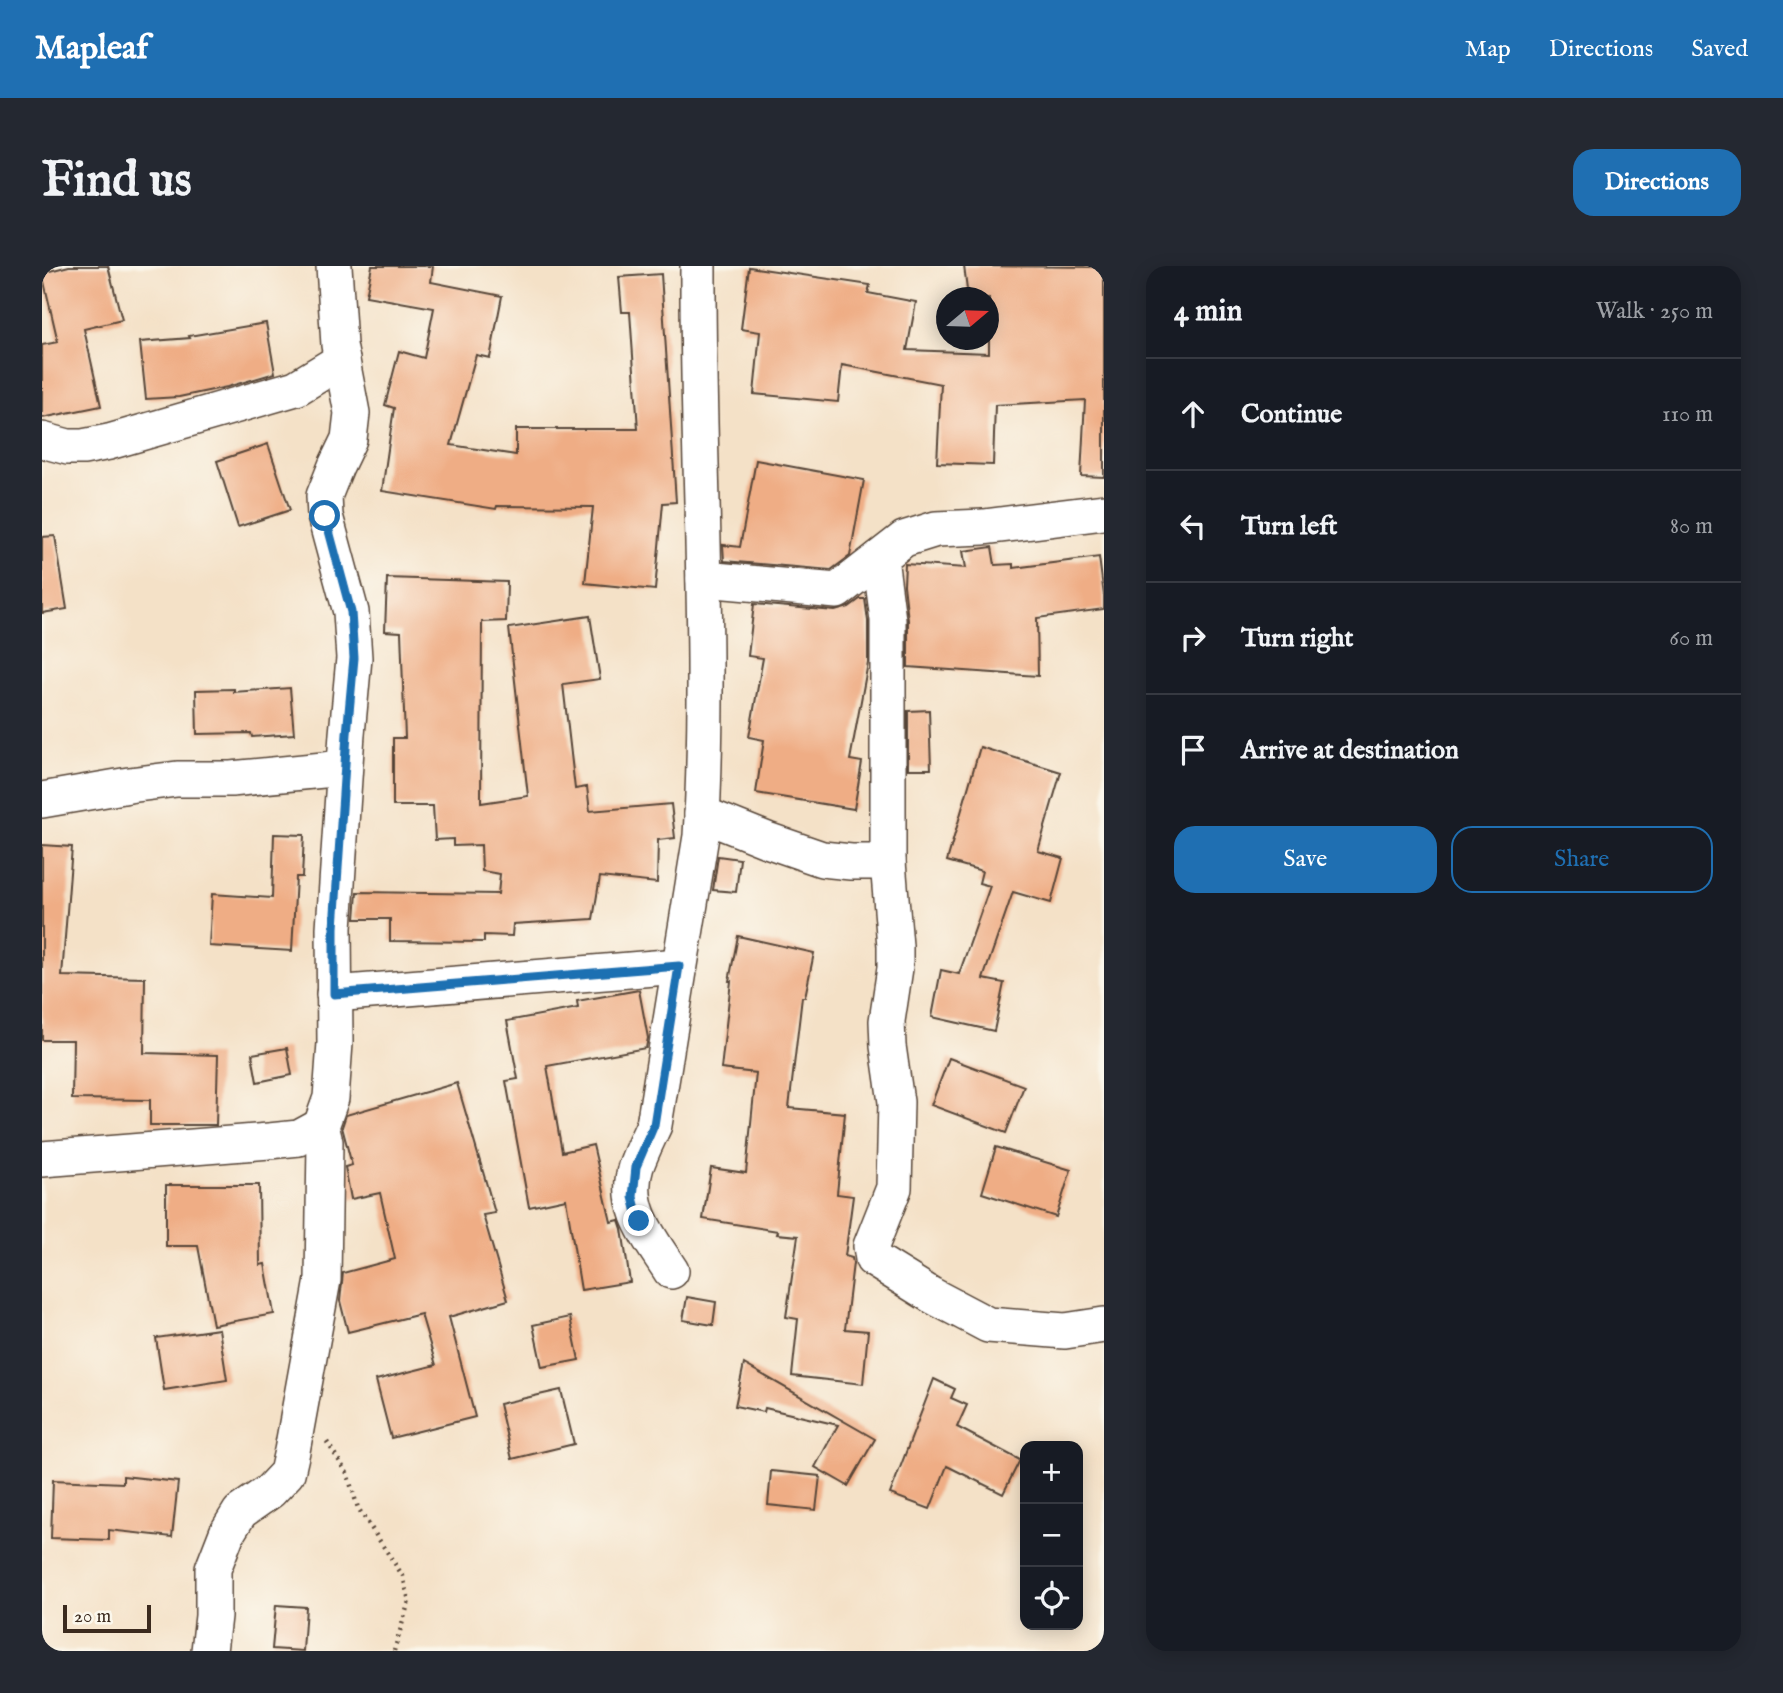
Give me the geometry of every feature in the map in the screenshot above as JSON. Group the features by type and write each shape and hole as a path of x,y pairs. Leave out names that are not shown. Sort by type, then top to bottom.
{"street":[{"path":"209,1651 213,1616 213,1569 227,1533 240,1512 270,1491 287,1473 323,1280 325,1142 321,1126 331,1098 335,1043 334,928 354,658 351,612 325,516 324,496 349,439 352,413 339,345 334,266"},
{"path":"671,1271 639,1221 633,1197 636,1167 654,1125 701,836 706,654 698,266"},
{"path":"42,440 68,447 109,442 296,388 342,359"},
{"path":"704,579 837,591 904,539 936,529 984,527 1104,512"},
{"path":"880,558 888,620 888,862 895,968 887,1021 895,1102 894,1188 871,1246 873,1259 931,1295 988,1325 1065,1331 1104,1325"},
{"path":"42,800 177,779 231,779 344,768"},
{"path":"702,814 822,859 888,862"},
{"path":"334,994 679,966"},
{"path":"42,1159 299,1138 321,1126"}],"path":[{"path":"300,1400 347,1473 358,1507 403,1576 409,1601 394,1651"}],"building":[{"path":"69,266 108,266 122,320 84,329 101,406 42,418 42,345 58,342 42,273"},
{"path":"372,266 433,266 431,282 502,296 490,358 476,355 451,445 516,455 516,429 638,429 630,312 622,312 619,277 661,274 676,502 663,503 655,590 585,583 593,507 497,506 496,509 382,491 394,408 385,405 399,351 424,358 434,308 366,296"},
{"path":"964,266 1104,267 1104,477 1081,476 1085,400 995,405 993,465 937,463 941,384 842,365 838,402 754,394 760,332 741,329 749,267 870,285 868,293 916,302 907,350 989,353 989,350 999,350 999,287 967,287"},
{"path":"266,323 275,373 179,397 146,399 140,342 190,338 189,336"},
{"path":"268,444 290,510 238,527 217,461"},
{"path":"756,460 864,480 850,556 831,570 724,561 723,545 740,547"},
{"path":"55,536 67,609 42,613 42,537"},
{"path":"992,547 995,565 1013,564 1013,568 1099,557 1104,609 1037,618 1038,676 908,667 905,564 966,568 963,551"},
{"path":"387,578 507,582 506,621 482,622 481,803 528,796 509,628 590,616 600,679 563,684 575,789 587,787 590,811 671,804 675,838 658,840 657,883 600,877 593,919 513,924 512,936 484,935 484,942 390,941 390,919 355,919 357,892 498,894 500,874 482,871 481,845 453,846 453,839 435,840 433,806 393,806 393,738 405,738 401,632 385,631"},
{"path":"860,599 865,599 868,621 868,663 850,760 862,762 854,809 756,793 764,740 749,737 763,658 748,656 754,604 835,611 849,607"},
{"path":"290,688 294,734 252,737 251,733 197,734 196,690 234,689 234,692"},
{"path":"929,710 931,769 908,769 908,711"},
{"path":"980,747 1061,772 1038,851 1063,858 1051,903 1013,892 983,979 1004,983 994,1031 932,1017 941,970 959,974 990,886 979,883 982,871 947,861"},
{"path":"274,834 304,835 302,877 296,877 292,951 209,946 212,894 272,898"},
{"path":"42,845 72,847 62,976 145,978 144,1053 218,1055 216,1125 150,1125 150,1100 72,1099 73,1040 42,1040"},
{"path":"718,856 740,859 736,892 713,890"},
{"path":"738,936 814,953 805,997 802,997 789,1108 845,1113 837,1194 853,1196 845,1256 852,1258 853,1263 845,1329 868,1331 863,1384 792,1376 798,1319 786,1317 798,1236 703,1219 711,1168 746,1173 756,1073 721,1069 729,981"},
{"path":"639,990 648,1038 646,1048 547,1066 562,1152 593,1145 611,1222 619,1220 622,1229 630,1282 581,1290 566,1199 529,1207 506,1081 518,1079 507,1021 578,1008 577,1001"},
{"path":"287,1048 292,1075 257,1082 252,1054"},
{"path":"949,1058 1024,1086 1006,1133 931,1105"},
{"path":"457,1083 495,1213 483,1215 508,1300 449,1317 475,1417 391,1438 376,1380 436,1365 421,1314 348,1332 340,1301 343,1273 395,1259 380,1193 351,1199 345,1167 352,1165 342,1127 346,1115"},
{"path":"996,1147 1071,1170 1056,1217 982,1193"},
{"path":"166,1185 259,1185 260,1265 265,1264 274,1314 213,1325 198,1246 166,1246"},
{"path":"687,1297 716,1302 713,1325 683,1320"},
{"path":"570,1317 579,1360 542,1367 533,1325"},
{"path":"219,1329 227,1380 164,1390 156,1338"},
{"path":"744,1364 875,1439 848,1486 815,1467 838,1425 765,1408 764,1412 735,1406"},
{"path":"934,1379 955,1389 951,1398 967,1405 957,1427 1020,1460 1003,1494 947,1466 930,1509 890,1494"},
{"path":"561,1390 574,1444 512,1459 499,1404"},
{"path":"771,1471 820,1476 816,1510 768,1505"},
{"path":"123,1476 178,1482 172,1537 109,1530 109,1540 51,1538 53,1480 123,1483"},
{"path":"276,1605 306,1607 303,1651 272,1649"}],"route":[{"path":"325,516 351,612 354,658 334,928 334,994 679,966 654,1125 636,1167 633,1197 639,1221"}]}
